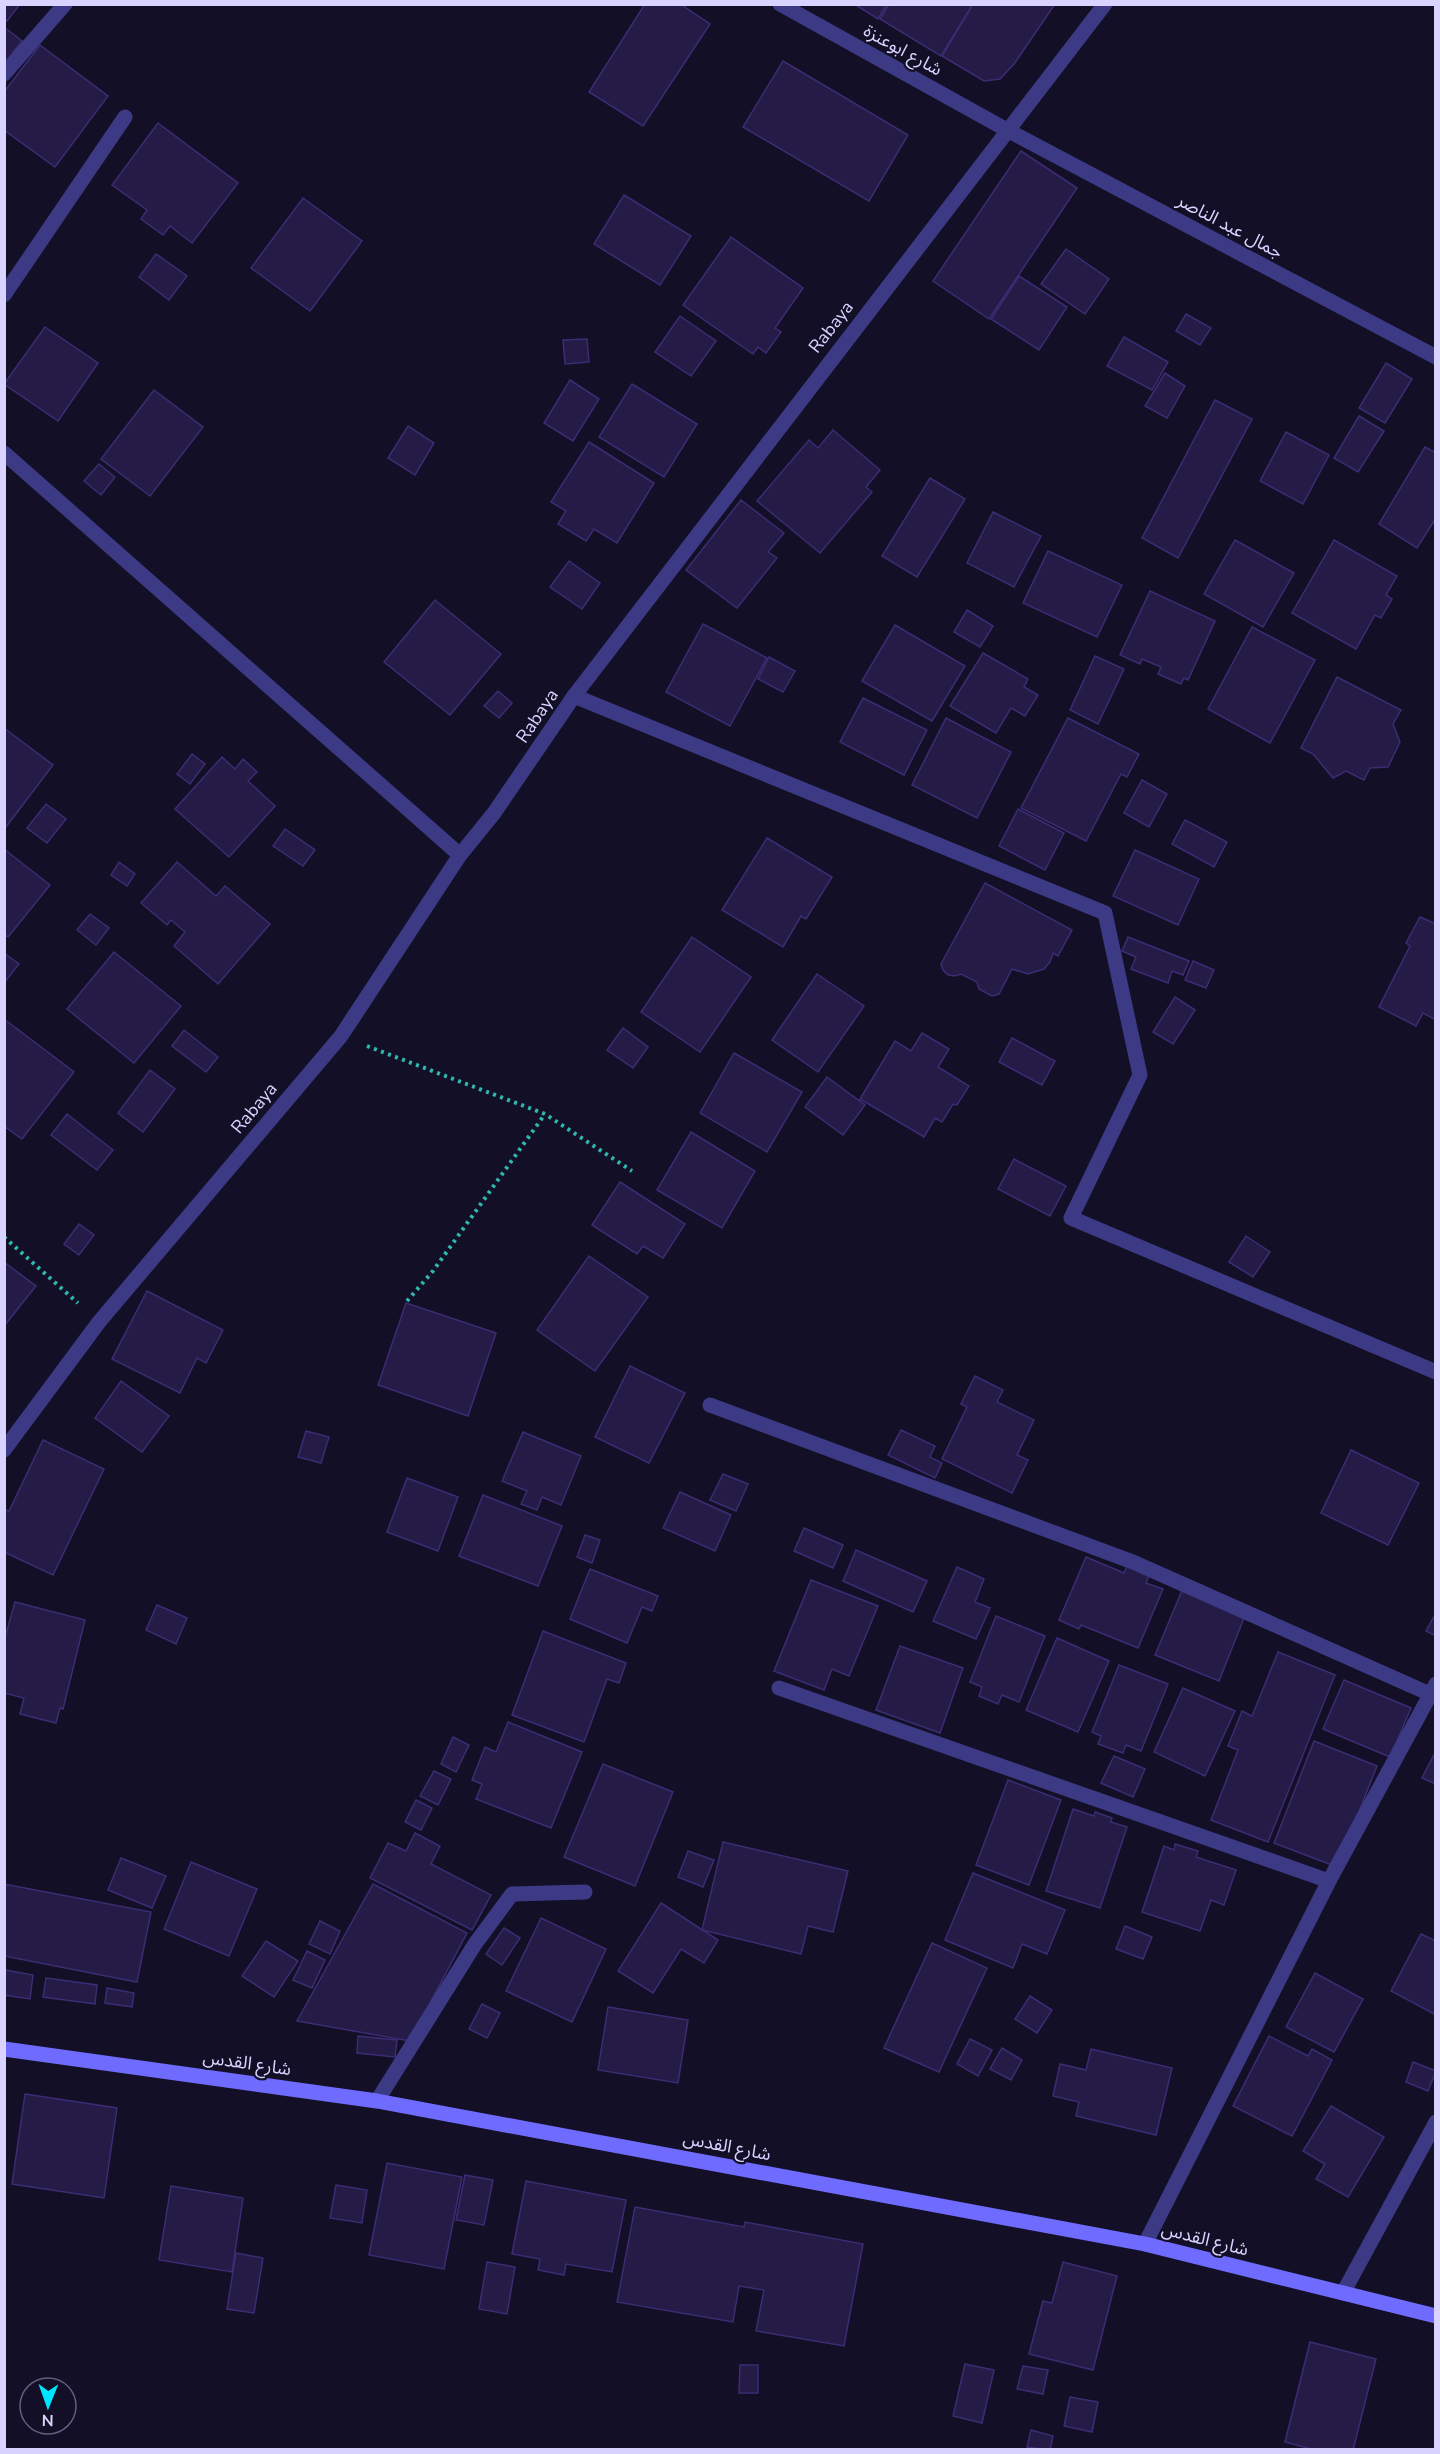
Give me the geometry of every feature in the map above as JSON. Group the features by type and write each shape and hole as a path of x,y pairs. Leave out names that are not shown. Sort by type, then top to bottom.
{"main road":[{"name":"شارع القدس","path":"4,2049 377,2101 1145,2244 1436,2316"}],"street":[{"path":"4,74 65,4"},
{"name":"شارع ابوعنزة","path":"780,4 1007,130"},
{"name":"Rabaya","path":"4,1450 99,1322 341,1035 460,855 494,813 574,696 1105,4"},
{"path":"4,295 125,117"},
{"name":"جمال عبد الناصر","path":"1007,130 1436,357"},
{"path":"4,453 460,855"},
{"path":"574,696 1105,913 1140,1075 1071,1218 1434,1369"},
{"path":"710,1405 1133,1562 1433,1689 1329,1881 1145,2244"},
{"path":"779,1688 1329,1881"},
{"path":"377,2101 475,1944 512,1894 585,1892"},
{"path":"1343,2293 1436,2122"}],"path":[{"path":"341,1035 545,1114 632,1171"},
{"path":"407,1301 433,1272 545,1114"},
{"path":"4,1237 99,1322"}],"building":[{"path":"4,4 20,4 7,21 4,19"},
{"path":"645,4 680,4 710,24 643,126 589,92"},
{"path":"854,4 887,4 878,19"},
{"path":"889,4 973,4 941,56 880,19"},
{"path":"973,4 1055,4 1014,64 1000,79 984,81 942,56"},
{"path":"4,27 22,41 4,64"},
{"path":"40,45 108,96 55,167 4,130 4,92"},
{"path":"783,61 908,135 869,201 743,127"},
{"path":"158,123 238,183 192,243 170,226 163,235 141,219 147,210 112,185"},
{"path":"1021,151 1077,188 989,319 933,281"},
{"path":"624,195 691,236 660,285 594,244"},
{"path":"303,198 362,241 310,311 251,268"},
{"path":"731,237 803,288 775,328 781,332 766,353 758,347 753,354 683,305"},
{"path":"1066,249 1109,279 1085,314 1041,284"},
{"path":"156,254 187,276 169,300 139,277"},
{"path":"1019,276 1067,307 1039,350 991,319"},
{"path":"1186,314 1211,328 1200,345 1176,331"},
{"path":"680,316 716,341 691,376 655,352"},
{"path":"45,327 98,363 58,421 4,384"},
{"path":"1124,337 1168,362 1152,390 1107,366"},
{"path":"587,339 589,362 565,364 563,340"},
{"path":"1386,363 1412,379 1385,423 1359,408"},
{"path":"1165,373 1185,386 1167,418 1145,406"},
{"path":"570,380 599,399 573,441 544,423"},
{"path":"632,384 697,424 664,477 599,437"},
{"path":"154,390 203,427 150,496 101,459"},
{"path":"1215,400 1252,419 1178,558 1142,538"},
{"path":"1359,416 1384,431 1358,472 1334,458"},
{"path":"408,426 434,443 415,475 388,458"},
{"path":"833,430 880,470 866,487 872,492 820,553 757,501 809,440 818,448"},
{"path":"1286,432 1329,455 1303,504 1260,481"},
{"path":"589,442 654,483 617,543 594,529 586,541 558,524 566,511 551,502"},
{"path":"1425,447 1436,453 1436,518 1417,548 1379,524"},
{"path":"99,464 115,477 101,495 84,481"},
{"path":"930,478 965,499 917,577 882,556"},
{"path":"741,500 784,533 768,552 777,558 737,608 686,570"},
{"path":"993,512 1041,536 1014,587 967,563"},
{"path":"1235,540 1294,573 1263,627 1204,594"},
{"path":"1334,540 1397,576 1386,595 1392,599 1381,618 1375,615 1356,649 1292,613"},
{"path":"1048,551 1122,585 1097,637 1023,603"},
{"path":"569,561 600,583 582,609 550,587"},
{"path":"1150,591 1215,621 1188,680 1184,678 1181,684 1158,674 1161,667 1142,659 1140,664 1120,655"},
{"path":"435,600 501,654 450,715 384,662"},
{"path":"967,610 993,626 980,647 954,632"},
{"path":"703,624 767,658 730,726 666,692"},
{"path":"895,625 965,666 932,721 862,681"},
{"path":"1252,627 1315,660 1270,743 1208,709"},
{"path":"983,653 1028,679 1024,687 1038,695 1025,716 1011,708 996,733 950,706"},
{"path":"1095,656 1124,669 1098,724 1070,710"},
{"path":"769,657 795,671 783,692 758,679"},
{"path":"1337,677 1401,710 1393,724 1400,742 1388,767 1370,768 1364,780 1346,771 1333,778 1313,754 1301,748"},
{"path":"498,691 512,703 499,718 484,706"},
{"path":"863,698 927,730 904,775 840,742"},
{"path":"946,718 1011,752 977,818 912,785"},
{"path":"1068,718 1139,754 1127,777 1121,774 1086,841 1021,808"},
{"path":"4,728 53,765 6,827 4,826"},
{"path":"192,754 205,764 190,784 177,774"},
{"path":"222,757 235,769 243,759 257,772 248,781 275,806 229,857 175,809"},
{"path":"1142,780 1167,794 1149,827 1124,813"},
{"path":"46,804 66,819 47,843 27,828"},
{"path":"1018,809 1064,833 1045,870 999,846"},
{"path":"1185,820 1227,842 1214,867 1172,844"},
{"path":"285,829 315,850 303,866 273,846"},
{"path":"767,838 832,877 806,919 801,916 783,947 722,910"},
{"path":"4,849 50,885 8,937 4,934"},
{"path":"1135,850 1199,879 1178,925 1113,896"},
{"path":"119,862 135,874 127,886 111,875"},
{"path":"177,862 216,896 225,886 270,924 218,984 174,946 185,932 171,920 167,925 141,903"},
{"path":"985,883 1072,930 1058,956 1053,953 1044,969 1028,974 1012,969 999,994 992,996 979,989 977,982 961,974 948,975 941,964"},
{"path":"90,914 109,928 96,945 77,930"},
{"path":"1420,917 1436,924 1436,1020 1423,1013 1416,1026 1379,1007 1410,946 1406,943"},
{"path":"692,937 751,977 700,1052 641,1012"},
{"path":"1128,937 1189,961 1183,975 1172,971 1168,983 1131,969 1136,957 1122,951"},
{"path":"114,952 181,1006 134,1063 67,1009"},
{"path":"4,953 19,964 4,983"},
{"path":"1193,961 1214,970 1206,988 1185,980"},
{"path":"817,974 864,1006 818,1072 772,1040"},
{"path":"1175,997 1195,1010 1173,1044 1153,1032"},
{"path":"4,1019 74,1072 22,1139 4,1126"},
{"path":"623,1028 648,1047 633,1068 607,1050"},
{"path":"184,1030 218,1057 206,1072 172,1046"},
{"path":"922,1033 949,1049 938,1067 969,1086 957,1105 953,1104 942,1122 935,1118 924,1137 860,1099 895,1041 911,1051"},
{"path":"1012,1038 1055,1061 1042,1085 999,1062"},
{"path":"734,1053 802,1092 767,1152 700,1113"},
{"path":"150,1070 175,1089 143,1132 118,1113"},
{"path":"827,1077 865,1105 843,1135 805,1107"},
{"path":"67,1114 113,1150 97,1170 51,1135"},
{"path":"691,1132 755,1171 722,1228 657,1190"},
{"path":"1014,1159 1066,1186 1050,1216 998,1189"},
{"path":"620,1182 685,1224 663,1258 643,1246 637,1254 592,1225"},
{"path":"79,1224 94,1235 79,1255 64,1244"},
{"path":"1246,1236 1270,1252 1253,1277 1229,1262"},
{"path":"589,1256 648,1297 595,1371 537,1330"},
{"path":"4,1262 36,1286 4,1326"},
{"path":"147,1291 223,1330 206,1363 197,1358 180,1393 112,1359"},
{"path":"406,1303 496,1333 468,1416 378,1385"},
{"path":"630,1366 685,1393 649,1463 595,1437"},
{"path":"975,1376 1003,1390 997,1402 1034,1420 1017,1455 1028,1460 1012,1493 942,1459 967,1407 961,1404"},
{"path":"121,1381 169,1416 142,1452 95,1418"},
{"path":"901,1430 935,1446 930,1457 942,1463 935,1478 888,1455"},
{"path":"306,1431 329,1437 321,1463 298,1457"},
{"path":"523,1432 581,1456 561,1505 542,1497 537,1510 521,1504 527,1491 502,1481"},
{"path":"43,1440 104,1469 53,1575 4,1552 4,1509 9,1511"},
{"path":"1351,1450 1419,1483 1388,1545 1321,1513"},
{"path":"723,1474 748,1484 736,1511 710,1500"},
{"path":"407,1478 458,1497 438,1551 387,1532"},
{"path":"680,1492 731,1515 715,1551 663,1528"},
{"path":"483,1495 562,1526 538,1586 459,1556"},
{"path":"804,1528 843,1545 833,1568 794,1551"},
{"path":"585,1535 600,1540 592,1563 577,1557"},
{"path":"856,1550 927,1581 913,1612 843,1581"},
{"path":"1086,1557 1124,1573 1127,1566 1149,1576 1146,1583 1163,1589 1138,1648 1081,1625 1079,1629 1059,1620"},
{"path":"957,1567 984,1579 975,1602 990,1608 976,1639 933,1621"},
{"path":"590,1569 658,1596 652,1611 642,1607 627,1643 570,1619"},
{"path":"811,1580 878,1606 849,1676 832,1669 824,1690 774,1671"},
{"path":"1183,1588 1246,1613 1219,1681 1155,1655"},
{"path":"15,1602 85,1620 63,1709 60,1708 56,1723 20,1714 24,1698 4,1693 4,1641"},
{"path":"157,1605 187,1618 176,1644 146,1630"},
{"path":"1436,1613 1436,1636 1426,1631"},
{"path":"996,1616 1045,1636 1019,1702 1002,1695 998,1704 979,1696 982,1687 970,1682"},
{"path":"543,1631 626,1663 619,1683 607,1679 584,1742 512,1715"},
{"path":"1057,1638 1109,1661 1078,1732 1026,1710"},
{"path":"900,1646 963,1668 940,1733 876,1710"},
{"path":"1278,1652 1335,1675 1268,1842 1211,1820 1238,1750 1228,1746 1242,1711 1252,1716"},
{"path":"1119,1665 1168,1684 1141,1751 1126,1745 1123,1753 1098,1744 1101,1736 1092,1732"},
{"path":"1344,1680 1411,1708 1390,1757 1323,1729"},
{"path":"1183,1688 1235,1711 1205,1776 1154,1752"},
{"path":"508,1722 582,1752 551,1828 476,1799 482,1784 472,1780 485,1747 496,1752"},
{"path":"453,1737 469,1745 456,1772 441,1764"},
{"path":"1314,1741 1377,1766 1337,1867 1274,1843"},
{"path":"1436,1751 1436,1784 1422,1778"},
{"path":"1114,1756 1145,1769 1133,1797 1101,1783"},
{"path":"603,1764 673,1792 635,1886 564,1857"},
{"path":"434,1771 451,1779 438,1805 420,1796"},
{"path":"1008,1780 1061,1800 1029,1885 976,1865"},
{"path":"416,1800 432,1808 421,1830 405,1822"},
{"path":"1073,1809 1094,1816 1095,1812 1112,1818 1111,1822 1127,1827 1100,1908 1046,1891"},
{"path":"415,1833 440,1846 431,1864 491,1895 472,1930 370,1878 388,1843 406,1851"},
{"path":"723,1842 848,1871 833,1932 808,1926 801,1954 702,1930"},
{"path":"1175,1844 1198,1851 1196,1857 1236,1870 1224,1905 1211,1900 1200,1931 1142,1912 1164,1846 1174,1850"},
{"path":"688,1851 714,1860 703,1887 678,1877"},
{"path":"121,1858 166,1876 152,1908 108,1890"},
{"path":"191,1862 257,1889 229,1956 164,1929"},
{"path":"973,1873 1065,1910 1047,1954 1022,1944 1013,1968 945,1940"},
{"path":"4,1884 151,1912 137,1982 4,1956"},
{"path":"373,1884 467,1933 410,2041 297,2021"},
{"path":"661,1903 718,1940 704,1963 681,1949 653,1993 618,1971"},
{"path":"541,1918 606,1949 572,2022 506,1991"},
{"path":"320,1921 340,1931 330,1954 309,1944"},
{"path":"1125,1926 1152,1937 1143,1959 1116,1949"},
{"path":"504,1928 520,1938 502,1965 486,1954"},
{"path":"1421,1934 1436,1941 1436,2015 1391,1991"},
{"path":"266,1941 298,1961 274,1997 242,1976"},
{"path":"932,1943 987,1968 939,2072 884,2048"},
{"path":"307,1951 325,1960 312,1988 293,1980"},
{"path":"6,1970 33,1975 30,1999 4,1995"},
{"path":"1315,1973 1363,1999 1334,2052 1286,2027"},
{"path":"46,1978 97,1985 95,2004 43,1997"},
{"path":"107,1988 134,1993 132,2007 105,2003"},
{"path":"1030,1996 1052,2010 1037,2033 1015,2019"},
{"path":"482,2004 500,2013 487,2038 469,2029"},
{"path":"608,2007 688,2020 678,2083 598,2070"},
{"path":"358,2036 397,2040 395,2057 357,2053"},
{"path":"1269,2036 1308,2056 1312,2049 1332,2060 1292,2136 1233,2106"},
{"path":"970,2039 992,2050 978,2076 957,2064"},
{"path":"1002,2048 1022,2060 1011,2080 990,2069"},
{"path":"1091,2049 1172,2068 1156,2135 1076,2116 1079,2102 1053,2096 1060,2064 1086,2070"},
{"path":"1413,2062 1436,2071 1428,2091 1406,2082"},
{"path":"25,2094 117,2108 104,2198 12,2184"},
{"path":"1331,2106 1384,2137 1348,2197 1316,2179 1325,2164 1303,2151"},
{"path":"387,2163 462,2177 444,2269 369,2255"},
{"path":"465,2175 493,2180 484,2225 456,2220"},
{"path":"526,2181 626,2200 612,2272 566,2264 564,2275 538,2270 540,2259 512,2254"},
{"path":"336,2185 367,2190 362,2223 330,2218"},
{"path":"171,2186 243,2198 232,2272 159,2260"},
{"path":"635,2207 744,2227 745,2222 863,2244 844,2346 756,2331 764,2290 739,2286 733,2322 617,2302"},
{"path":"236,2253 263,2258 254,2313 227,2309"},
{"path":"487,2262 515,2267 507,2314 479,2309"},
{"path":"1063,2262 1117,2276 1093,2370 1029,2354 1043,2301 1052,2303"},
{"path":"1310,2342 1376,2359 1353,2450 1315,2450 1285,2442"},
{"path":"965,2364 994,2370 982,2423 953,2416"},
{"path":"740,2365 758,2365 758,2393 739,2393"},
{"path":"1023,2366 1048,2370 1043,2394 1017,2389"},
{"path":"1070,2397 1098,2402 1092,2432 1064,2426"},
{"path":"1031,2430 1053,2436 1050,2450 1027,2447"}]}
